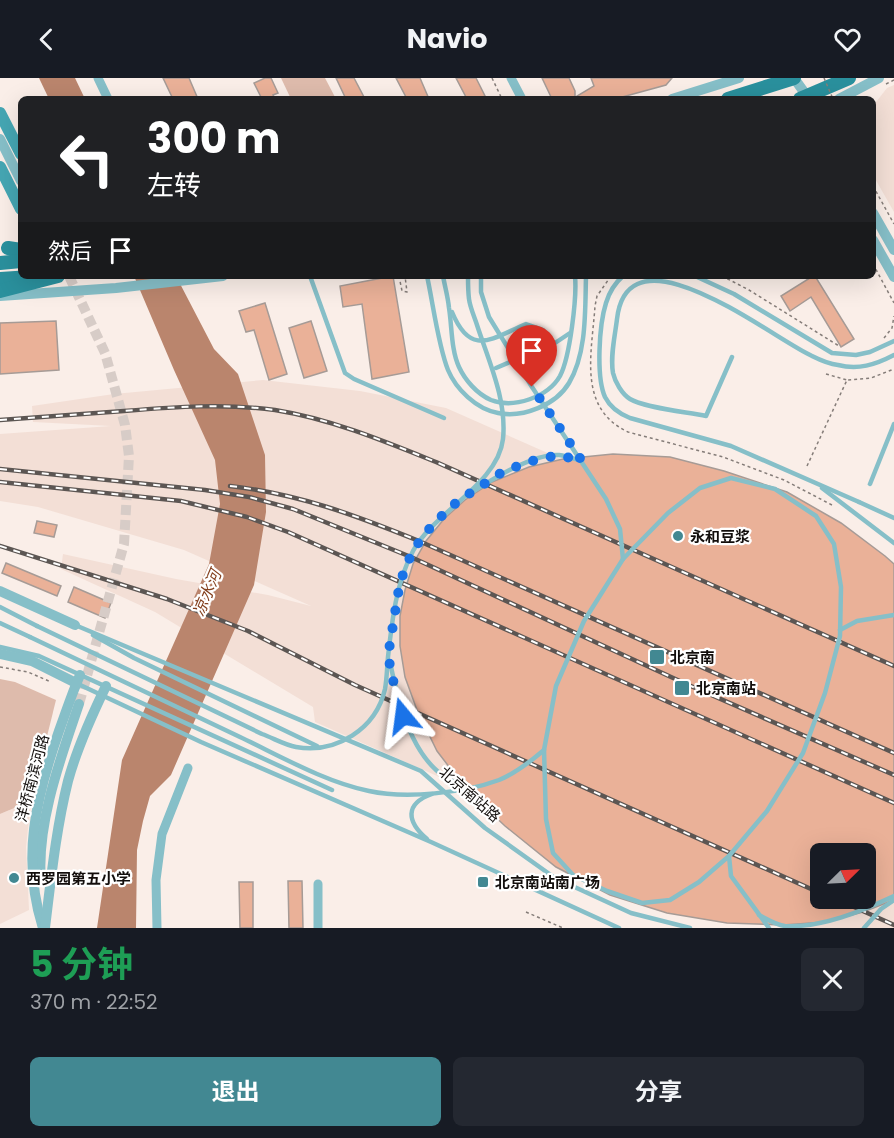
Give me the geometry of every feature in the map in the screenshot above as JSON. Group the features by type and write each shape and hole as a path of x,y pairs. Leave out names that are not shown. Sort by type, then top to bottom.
{"main road":[{"path":"737,96 793,78"},
{"path":"808,96 849,78"},
{"path":"0,113 18,148"},
{"path":"0,167 18,203"},
{"path":"0,263 18,261"},
{"path":"0,279 18,278"},
{"path":"0,291 46,279"}],"street":[{"path":"98,78 107,96"},
{"path":"511,78 520,96"},
{"path":"682,96 739,78"},
{"path":"793,78 802,96"},
{"path":"845,96 879,78"},
{"path":"0,139 18,175"},
{"path":"876,218 894,250"},
{"path":"876,245 894,277"},
{"path":"0,296 116,288 197,279"},
{"path":"0,591 75,625"},
{"path":"0,654 32,661 78,679"},
{"name":"洋桥南滨河路","path":"44,928 37,907 31,849 35,814 48,765 78,679"},
{"path":"44,928 68,781 86,728 103,691"},
{"name":"洋桥南滨河路","path":"44,928 40,873 44,834 53,785 79,704"},
{"path":"157,928 156,880 162,834 188,768"},
{"path":"318,884 318,928"}],"lane":[{"path":"311,279 345,373 444,418"},
{"path":"428,279 448,370 462,392 479,406 498,413 519,413 537,409 556,399 568,385 579,364 586,279"},
{"path":"444,279 459,366 472,387 491,400 512,402 528,400 547,391 559,377 566,360 575,279"},
{"path":"0,608 262,734 294,747 318,749 344,742 360,730 376,712 385,690 400,582 413,550 433,524 477,484 494,463 502,442 503,421 500,396 469,300 468,279"},
{"path":"481,279 481,292 489,317 606,499 620,530 623,559"},
{"path":"621,279 605,304 599,357 600,381 606,399 619,413 731,446 894,518"},
{"path":"702,279 734,294 832,353 856,355 870,352 894,341"},
{"path":"732,357 706,416 642,404 629,399 613,375 612,361 619,305 625,292 640,281 662,280 677,284 723,303 811,356 835,365 855,368 871,365 894,354"},
{"path":"449,307 458,328 468,339 489,341 526,324 543,330"},
{"path":"496,368 555,343 570,333"},
{"path":"870,484 894,424"},
{"path":"458,501 504,471 532,461 558,455 582,461"},
{"path":"731,478 775,489 816,516 834,544 841,587 840,630 825,693 802,753 767,811 729,856 699,882 670,900 642,903 607,891 573,875 553,853 546,819 544,750 556,686 584,621 623,559 668,513 700,488 731,478"},
{"path":"815,482 894,543"},
{"path":"840,630 857,621 894,615"},
{"path":"0,623 339,782 370,791 402,794 474,787 499,780 527,766 544,750"},
{"path":"75,625 134,658 317,746"},
{"name":"北京南站路","path":"75,625 421,771 444,794 485,828 555,878 631,913 690,928"},
{"path":"0,646 39,656 103,691 120,692 332,790"},
{"path":"388,656 403,716 416,743 434,770 458,784 474,787"},
{"path":"78,679 103,691 115,702 201,742 431,842 619,928"},
{"path":"431,842 416,829 412,820 412,812 416,803 423,797 431,794 444,794"},
{"path":"729,856 731,876 769,928"},
{"path":"759,915 783,926 809,926 894,898"},
{"path":"864,928 894,898"}],"path":[{"path":"492,78 501,96"},
{"path":"824,78 832,96"},
{"path":"876,191 894,224"},
{"path":"876,270 894,303"},
{"path":"400,279 402,291 407,292 405,279"},
{"path":"728,279 841,347"},
{"path":"878,341 884,338 892,328 894,316"},
{"path":"826,374 848,380 871,378 894,369"},
{"path":"807,466 848,380"},
{"path":"0,667 28,672 57,684"},
{"path":"526,912 563,928"}],"shaded area":[{"path":"281,78 325,78 334,96 290,96"},
{"path":"894,85 894,212 876,180 876,102 887,88"},
{"path":"263,380 360,391 446,408 894,606 894,928 781,928 315,722 313,707 155,612 61,569 63,554 176,579 268,595 311,606 184,550 38,507 0,501 0,434 111,426 33,422 32,406 114,394"},
{"path":"0,679 15,682 56,700 31,801 0,814"},
{"name":"西罗园第五小学","path":"31,801 26,847 29,910 0,924 0,814"}],"water":[{"path":"39,78 75,78 84,96 48,96"},
{"name":"凉水河","path":"135,279 178,279 214,349 238,374 265,455 266,512 254,585 171,775 150,796 137,850 136,928 97,928 122,760 209,564 220,504 215,460"}],"building":[{"path":"163,78 189,78 197,96 172,96"},
{"path":"271,78 278,93 274,96 260,96 254,83"},
{"path":"336,78 354,78 363,96 345,96"},
{"path":"396,78 420,78 428,96 405,96"},
{"path":"456,78 476,78 485,96 465,96"},
{"path":"542,78 569,78 575,96 551,96"},
{"path":"591,78 672,78 666,85 626,96 577,96 594,86"},
{"path":"377,279 394,279 409,372 372,379 362,304 343,307 340,286"},
{"path":"808,279 817,279 854,339 841,347 811,297 790,311 781,296"},
{"path":"265,303 287,374 269,380 254,330 246,332 239,311"},
{"path":"56,321 59,370 0,374 0,323"},
{"path":"311,321 327,371 304,378 289,328"},
{"name":"北京南站","path":"613,454 670,457 724,471 787,492 841,523 894,564 894,900 876,907 876,843 810,843 810,909 871,909 825,922 783,925 727,923 667,913 610,895 556,867 505,826 466,789 437,751 417,710 405,677 400,646 400,616 405,590 413,564 426,541 444,519 465,500 492,482 529,467 563,459"},
{"path":"37,521 57,525 54,537 34,533"},
{"path":"6,563 61,586 57,596 2,573"},
{"path":"74,587 111,603 105,618 68,602"},
{"path":"288,881 302,881 303,928 289,928"},
{"path":"239,882 253,882 253,928 240,928"}],"tunnel":[{"path":"70,279 105,353 125,425 129,456 124,544 79,704"}],"railway":[{"path":"0,420 199,406 275,410 316,419 397,446 436,462 894,666"},
{"path":"0,469 205,490 249,497 293,509 411,557 684,683 894,775"},
{"path":"0,482 181,501 247,517 288,532 894,803"},
{"path":"230,486 303,500 419,541 894,753"},
{"path":"0,546 167,599 248,631 355,685 810,889"},
{"path":"858,909 894,925"}],"place":[{"name":"永和豆浆","path":"678,536"},
{"name":"北京南","path":"657,657"},
{"name":"北京南站","path":"682,688"},
{"name":"西罗园第五小学","path":"14,878"},
{"name":"北京南站南广场","path":"483,882"}],"route":[{"path":"403,716 388,656 400,582 413,550 433,524 458,501 504,471 558,455 582,461 532,387"}]}
